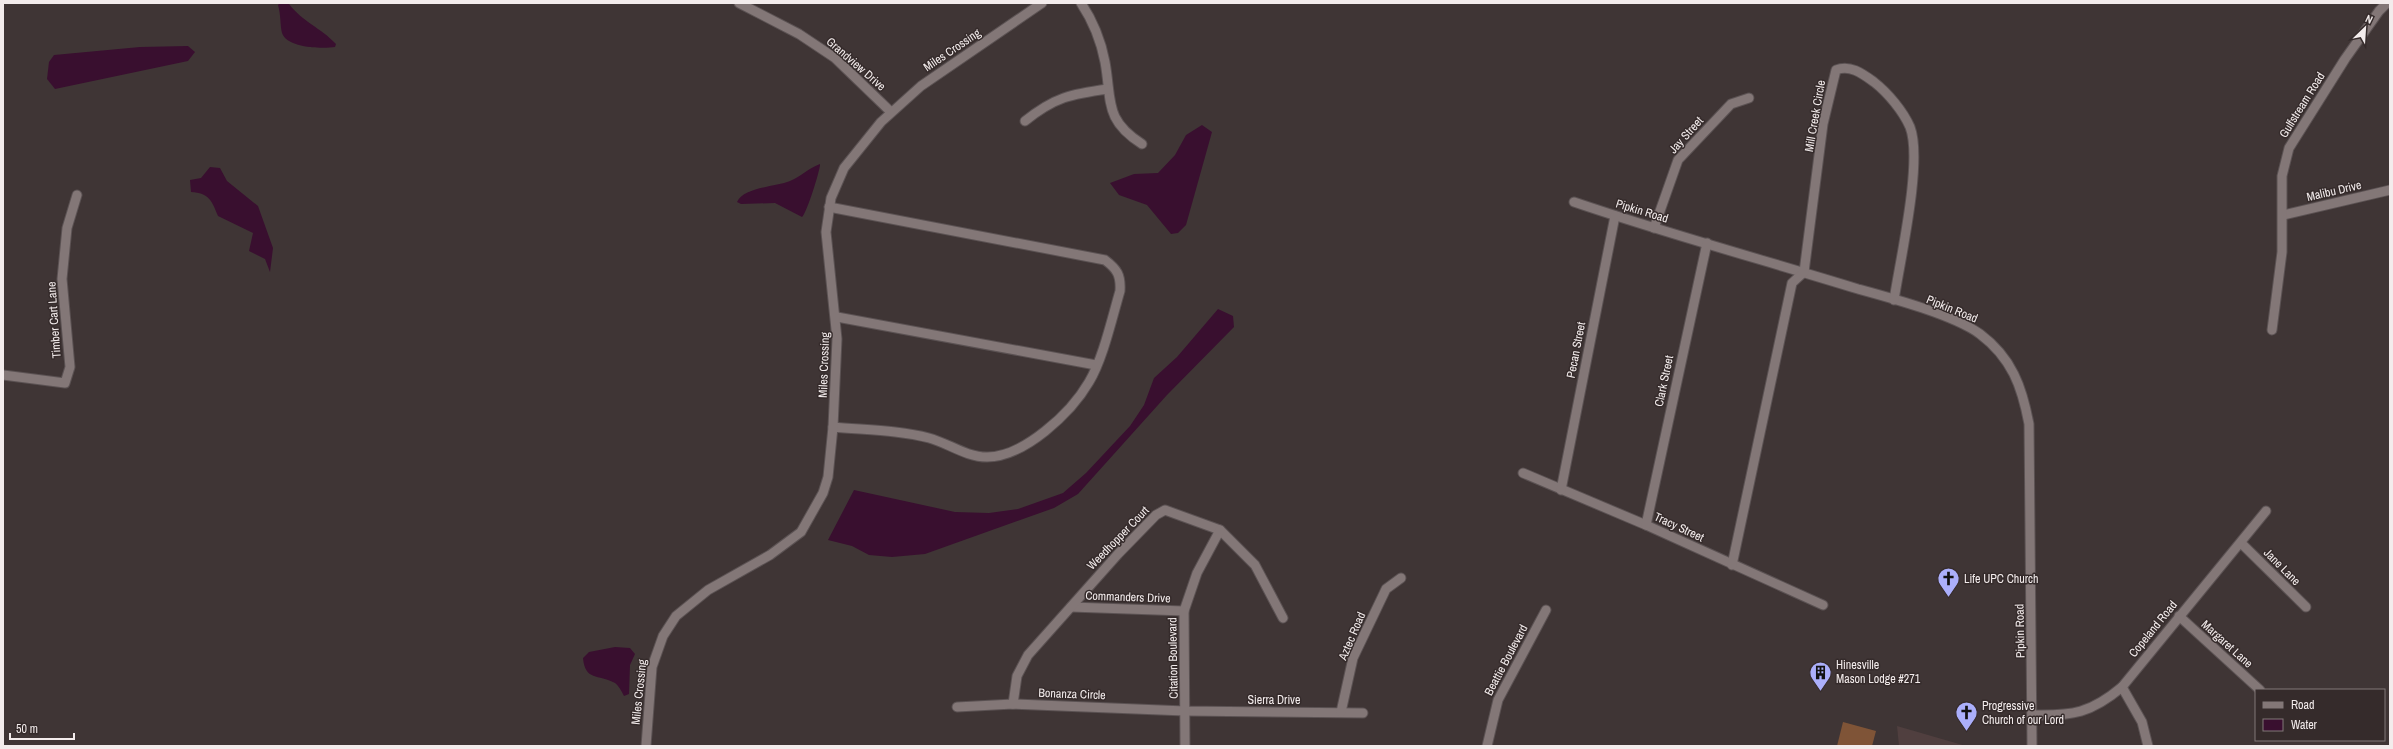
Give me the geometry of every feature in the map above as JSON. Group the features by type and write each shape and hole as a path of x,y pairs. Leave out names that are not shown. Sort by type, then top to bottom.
{"street":[{"name":"Grandview Drive","path":"739,3 798,34 824,50 835,58 891,112"},
{"name":"Miles Crossing","path":"646,746 652,667 663,636 676,616 694,600 779,549 801,532 823,493 828,477 833,427 837,317 826,232 829,207 836,184 844,168 891,112 947,67 1042,3"},
{"path":"1081,3 1099,38 1108,89 1109,105 1116,121 1128,135 1142,144"},
{"name":"Gulfstream Road","path":"2272,330 2282,252 2282,176 2289,148 2345,59 2379,11 2387,3"},
{"name":"Mill Creek Circle","path":"1804,272 1827,107 1836,70 1850,69 1862,74 1879,86 1890,98 1910,128 1914,177 1894,300"},
{"path":"1025,121 1054,101 1074,93 1108,89"},
{"name":"Jay Street","path":"1654,228 1678,160 1731,104 1749,98"},
{"name":"Malibu Drive","path":"2283,215 2390,190"},
{"name":"Timber Cart Lane","path":"3,375 65,383 70,367 62,280 67,228 77,195"},
{"name":"Pipkin Road","path":"1574,202 1654,228 1894,300 1963,324 1980,334 1997,349 2012,370 2024,393 2029,424 2033,715 2032,746"},
{"path":"829,207 1104,260 1116,268 1121,279 1120,291 1096,365 1088,383 1060,416 1038,436 1006,454 987,457 970,454 930,439 914,435 833,427"},
{"name":"Pecan Street","path":"1561,490 1615,216"},
{"name":"Clark Street","path":"1646,525 1707,243"},
{"path":"1732,565 1792,283 1804,272"},
{"path":"837,317 1096,365"},
{"name":"Tracy Street","path":"1523,473 1646,525 1823,605"},
{"name":"Weedhopper Court","path":"1013,704 1017,676 1021,665 1118,554 1156,515 1165,510 1220,530 1255,565 1283,618"},
{"name":"Copeland Road","path":"2033,715 2064,716 2084,711 2103,702 2122,687 2266,511"},
{"name":"Citation Boulevard","path":"1185,746 1184,611 1196,573 1220,530"},
{"name":"Jane Lane","path":"2241,543 2306,607"},
{"name":"Aztec Road","path":"1341,712 1353,658 1386,589 1401,578"},
{"name":"Commanders Drive","path":"1071,607 1184,611"},
{"name":"Beattie Boulevard","path":"1487,746 1498,700 1546,610"},
{"name":"Margaret Lane","path":"2179,616 2259,689"},
{"path":"2122,687 2142,722 2148,746"},
{"name":"Bonanza Circle","path":"957,706 1013,704 1185,711"},
{"name":"Sierra Drive","path":"1185,711 1363,713"}],"shaded area":[{"path":"1843,722 1876,731 1872,746 1837,746"},
{"path":"1897,726 1966,746 1899,746"}],"water":[{"path":"280,3 289,4 300,16 330,38 336,44 335,47 322,48 298,45 285,38 281,30 278,5"},
{"path":"188,46 195,52 188,61 55,89 47,79 49,62 54,55 140,47"},
{"path":"1202,125 1212,132 1186,225 1178,233 1171,234 1147,205 1119,195 1110,183 1134,174 1158,173 1175,155 1186,135"},
{"path":"820,164 810,199 802,217 775,203 741,204 737,202 746,193 790,181"},
{"path":"210,167 220,168 227,181 258,206 273,248 270,272 265,259 249,251 253,233 218,216 212,202 206,196 191,192 190,180 201,178"},
{"path":"1218,309 1233,316 1234,327 1167,395 1078,494 1054,508 925,554 892,557 869,555 852,546 828,540 854,490 955,512 989,513 1018,509 1063,493 1086,473 1130,426 1144,405 1154,378 1177,357"},
{"path":"615,647 630,648 635,654 630,665 629,694 624,696 615,683 593,676 586,670 584,665 583,658 589,652"}],"place":[{"name":"Life UPC Church","path":"1949,598"},
{"name":"Hinesville Mason Lodge #271","path":"1820,692"},
{"name":"Progressive Church of our Lord","path":"1967,732"}]}
